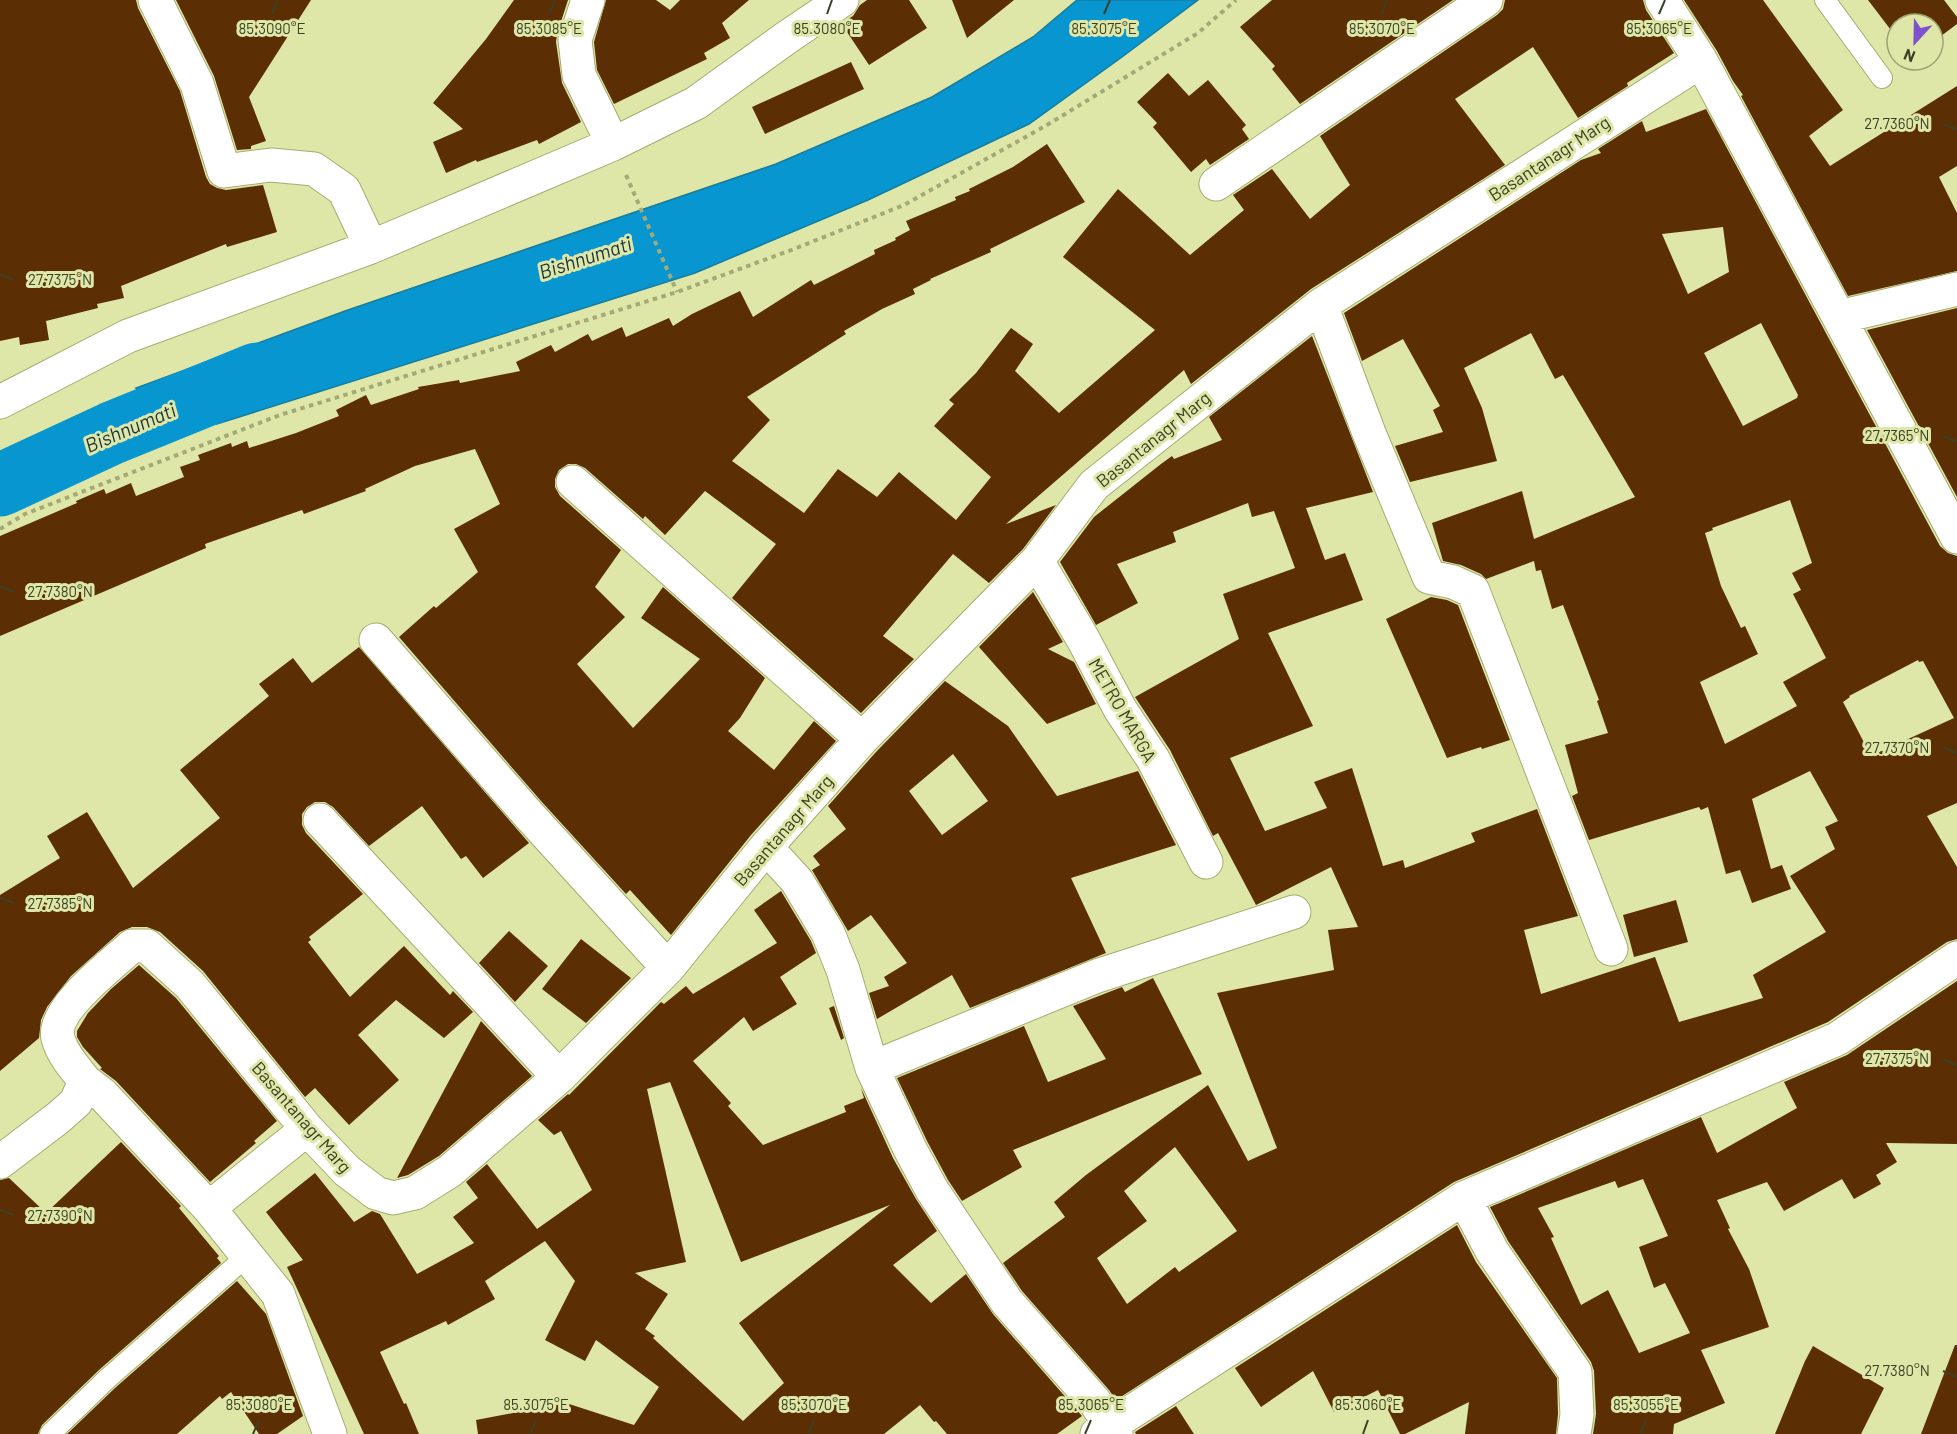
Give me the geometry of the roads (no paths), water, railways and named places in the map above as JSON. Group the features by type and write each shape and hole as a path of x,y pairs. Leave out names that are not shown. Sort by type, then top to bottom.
{"street":[{"path":"155,0 197,84 224,171 271,165 314,169 344,190 371,247"},
{"path":"588,0 575,40 579,75 613,144"},
{"path":"0,402 128,336 371,247 613,144 696,103 842,0"},
{"path":"1216,184 1486,0"},
{"path":"1662,0 1701,61 1957,537"},
{"name":"Basantanagr Marg","path":"322,1431 278,1294 209,1208 102,1094 86,1081 65,1054 57,1036 60,1019 70,1003 132,946 147,946 190,985 307,1129 347,1172 376,1193 393,1198 415,1193 450,1171 559,1077 668,968 766,847 862,739 1037,561 1094,485 1321,304 1701,61"},
{"path":"1839,317 1957,289"},
{"path":"1321,304 1369,433 1429,577 1453,582 1473,591 1611,949"},
{"path":"573,482 862,739"},
{"name":"METRO MARGA","path":"1037,561 1083,639 1120,709 1153,759 1206,862"},
{"path":"376,640 527,813 668,968"},
{"path":"320,820 559,1077"},
{"path":"766,847 797,881 828,933 843,970 872,1068 932,1190 1007,1302 1095,1402 1108,1431 1464,1198 1837,1039 1957,958"},
{"path":"872,1068 1097,976 1294,912"},
{"path":"0,1162 76,1102 86,1081"},
{"path":"209,1208 307,1129"},
{"path":"1464,1198 1492,1251 1575,1372 1577,1415 1574,1434"}],"lane":[{"path":"1824,0 1882,78"},
{"path":"50,1434 107,1379 247,1256"}],"water":[{"path":"1077,0 1198,0 1029,124 868,200 695,273 217,424 136,388 345,311 776,164 932,97 1033,37"}],"waterway":[{"name":"Bishnumati","path":"0,485 112,433 257,374"}]}
